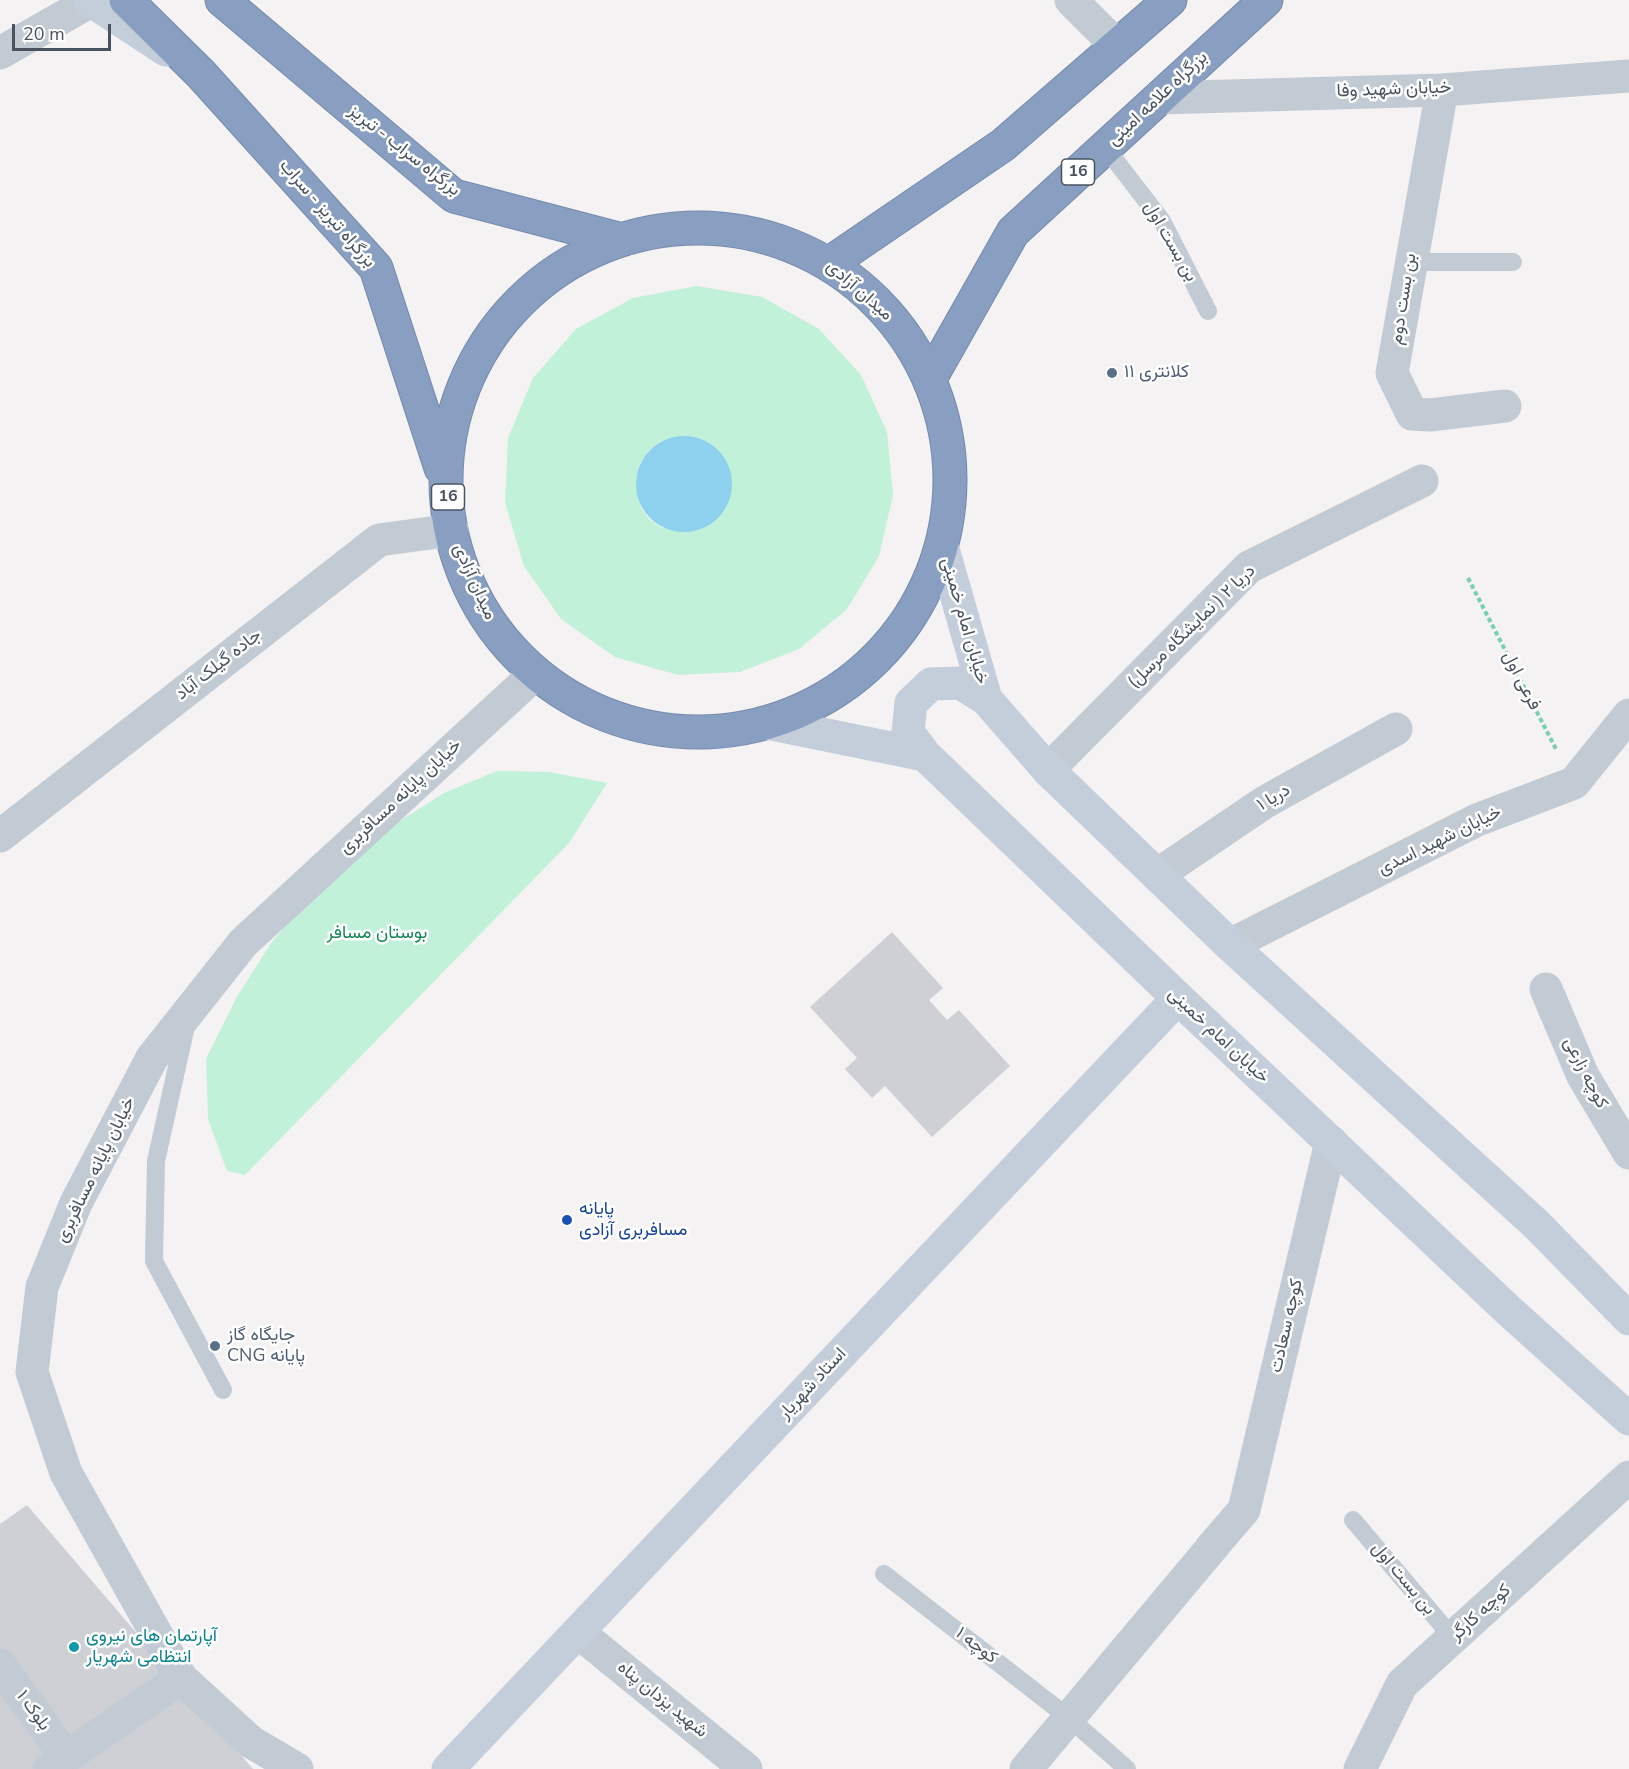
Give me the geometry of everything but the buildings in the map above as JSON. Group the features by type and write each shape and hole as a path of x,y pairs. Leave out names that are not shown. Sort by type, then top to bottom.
{"highway":[{"name":"بزرگراه تبریز - سراب","path":"126,0 201,74 376,268 445,478"},
{"name":"بزرگراه سراب - تبریز","path":"222,0 454,196 618,239"},
{"path":"831,263 1003,145 1170,0"},
{"name":"بزرگراه علامه امینی","path":"931,377 1013,232 1266,0"},
{"name":"میدان آزادی","path":"690,226 763,235 831,263 889,313 931,377 952,462 944,549 908,626 848,686 772,724 689,734 607,717 535,674 486,618 455,551 445,478 450,426 467,376 493,330 528,291 570,260 618,239 690,226"}],"main road":[{"path":"90,0 201,74"},
{"path":"236,0 256,30"},
{"name":"خیابان امام خمینی","path":"944,549 986,699"},
{"name":"خیابان امام خمینی","path":"1629,1319 1537,1226 1230,945 1048,771 986,699 960,683 931,684 911,703 908,732 925,755 1178,999 1629,1419"},
{"path":"772,724 925,755"},
{"name":"استاد شهریار","path":"448,1769 1178,999"}],"street":[{"path":"0,53 90,0"},
{"path":"1071,0 1117,46"},
{"name":"خیابان شهید وفا","path":"1160,98 1442,90 1629,76"},
{"name":"بن بست دوم","path":"1442,90 1392,373 1412,414 1430,415 1505,406"},
{"name":"دریا ۲ ( نمایشگاه مرسل)","path":"1048,771 1249,567 1422,481"},
{"name":"جاده گیلک آباد","path":"0,836 379,540 452,530"},
{"name":"خیابان پایانه مسافربری","path":"297,1769 251,1742 181,1678 66,1473 32,1372 42,1287 76,1203 152,1058 243,943 535,674"},
{"path":"1574,783 1629,715"},
{"name":"دریا ۱","path":"1157,875 1265,802 1396,729"},
{"name":"خیابان شهید اسدی","path":"1230,945 1477,820 1574,783"},
{"name":"کوچه زارعی","path":"1546,989 1583,1076 1629,1153"},
{"name":"کوچه سعادت","path":"1026,1769 1244,1510 1331,1142"},
{"name":"کوچه کارگر","path":"1360,1769 1401,1684 1629,1477"},
{"name":"کوچه سعادت","path":"1212,1548 1244,1510"},
{"name":"شهید یزدان پناه","path":"578,1632 746,1769"},
{"name":"بلوک ۱","path":"0,1665 58,1763"},
{"path":"58,1763 181,1678"}],"lane":[{"name":"بن بست اول","path":"1106,147 1162,221 1208,311"},
{"path":"1410,262 1513,262"},
{"path":"189,1011 156,1161 154,1261 223,1390"},
{"name":"بن بست اول","path":"1353,1520 1453,1638"},
{"name":"کوچه ۱","path":"884,1575 1069,1718 1127,1769"}],"path":[{"name":"فرعی اول","path":"1468,578 1574,783"}],"green space":[{"path":"697,286 762,297 819,329 861,375 887,432 893,495 879,556 847,609 799,649 740,672 678,675 615,657 561,619 524,566 505,503 508,438 533,378 576,329 633,298","holes":["662,441 664,529 650,520 641,508 636,477 640,463 649,450"]},
{"name":"بوستان مسافر","path":"497,771 549,772 607,783 569,843 245,1175 227,1171 208,1119 206,1059 237,997 271,943 325,881 384,831 444,793"}],"water":[{"path":"684,436 702,439 718,450 729,466 732,484 729,502 718,518 702,529 684,532 666,529 650,518 639,502 636,484 639,466 650,450 666,439"}],"place":[{"name":"کلانتری ۱۱","path":"1112,373"},
{"name":"پایانه مسافربری آزادی","path":"567,1220"},
{"name":"جایگاه گاز CNG پایانه","path":"215,1346"},
{"name":"آپارتمان های نیروی انتظامی شهریار","path":"74,1647"}]}
